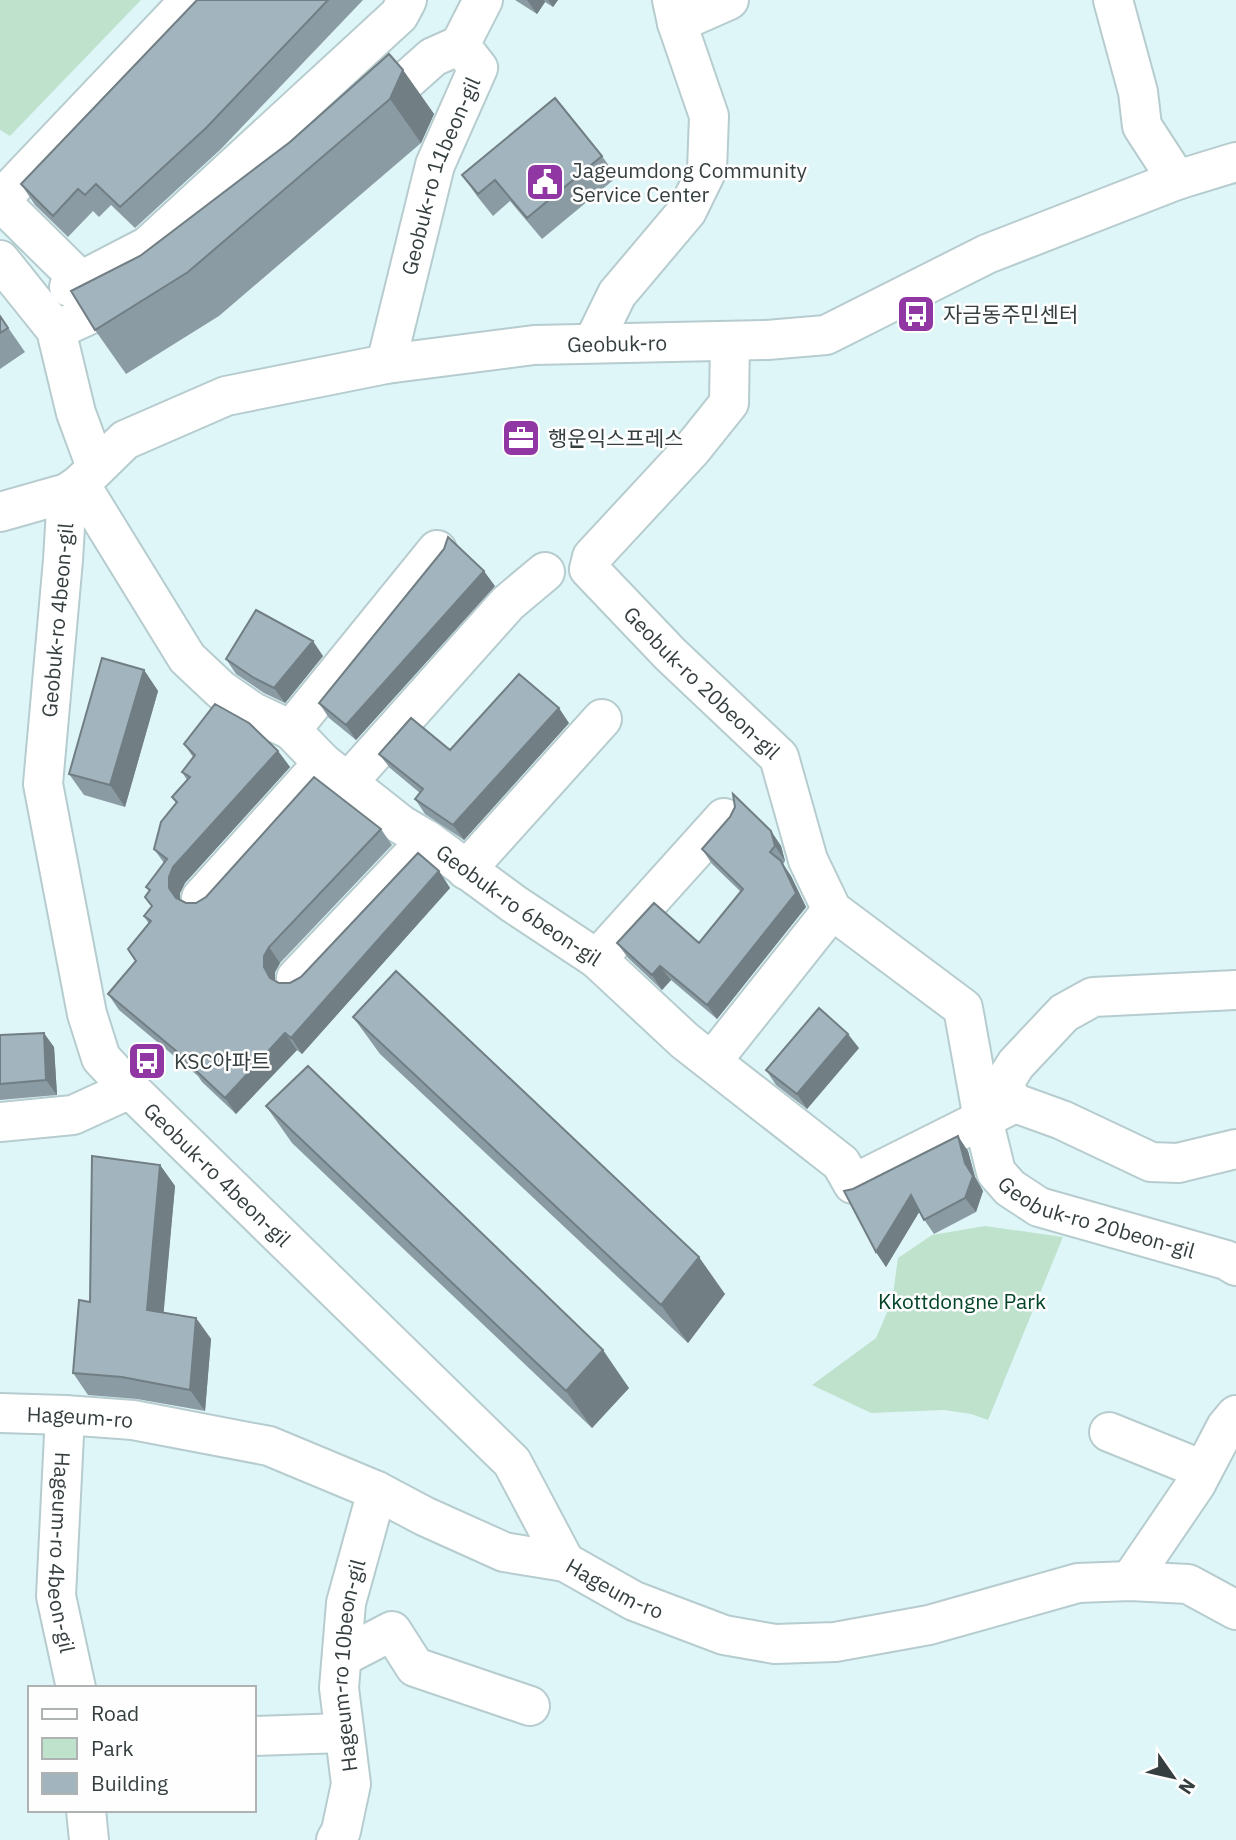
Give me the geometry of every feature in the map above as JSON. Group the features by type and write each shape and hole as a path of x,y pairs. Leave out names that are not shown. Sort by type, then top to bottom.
{"street":[{"path":"190,0 3,197 6,206 75,284 148,246 399,15 407,0"},
{"name":"Geobuk-ro 11beon-gil","path":"386,364 435,165 478,68 460,45 483,0"},
{"path":"593,343 617,294 687,211 707,170 709,116 674,12 729,0"},
{"path":"1113,0 1138,92 1142,126 1177,180"},
{"path":"346,134 433,57 460,45"},
{"name":"Geobuk-ro","path":"0,512 81,481 125,440 226,396 386,364 534,345 767,340 826,335 986,254 1177,180 1236,162"},
{"path":"0,260 56,330 76,413 81,481"},
{"path":"56,330 158,284"},
{"name":"Geobuk-ro 20beon-gil","path":"730,341 729,404 693,448 592,557 589,569 670,654 779,757 808,860 832,909 963,1008 999,1111 996,1172 1010,1188 1038,1208 1226,1260 1236,1266"},
{"name":"Geobuk-ro 6beon-gil","path":"81,481 187,658 221,690 253,712 291,730 336,772 400,824 597,959 685,1041 841,1163 853,1184 999,1111"},
{"name":"Geobuk-ro 4beon-gil","path":"81,481 63,560 43,784 87,1014 101,1058 512,1462 565,1562"},
{"path":"291,730 437,550"},
{"path":"201,898 336,772 508,603 545,572"},
{"path":"466,870 602,719"},
{"path":"597,959 724,818"},
{"path":"296,978 427,840"},
{"path":"712,1061 832,909"},
{"path":"1236,990 1093,997 1064,1013 1016,1064 1002,1086 999,1111 1062,1119 1151,1161 1178,1163 1236,1149"},
{"path":"0,1122 73,1115 130,1089"},
{"name":"Hageum-ro","path":"0,1413 133,1420 269,1446 377,1491 424,1516 504,1552 565,1562 634,1601 724,1635 775,1644 835,1642 929,1625 1078,1583 1130,1581 1188,1584 1236,1610"},
{"name":"Hageum-ro 4beon-gil","path":"65,1415 56,1596 76,1686"},
{"path":"1130,1581 1196,1484 1226,1427 1236,1415"},
{"path":"1109,1432 1203,1470"},
{"name":"Hageum-ro 10beon-gil","path":"336,1840 341,1831 351,1784 339,1688 346,1603 377,1491"},
{"path":"342,1657 392,1631 415,1667 530,1706"},
{"path":"256,1736 343,1733"},
{"path":"86,1812 89,1840"}],"green space":[{"path":"0,0 141,0 10,136 0,130"},
{"name":"Kkottdongne Park","path":"985,1226 1063,1237 988,1420 944,1410 871,1413 812,1385 876,1338 892,1301 898,1258 932,1235"}],"building":[{"path":"197,0 328,0 206,128 120,207 96,184 85,195 78,189 53,216 21,184"},
{"path":"389,54 403,70 390,99 188,272 95,330 71,291 140,256 290,142"},
{"path":"555,98 602,156 527,218 495,180 478,194 462,175"},
{"path":"0,316 8,328 0,333"},
{"path":"448,537 484,571 346,725 319,703 444,549"},
{"path":"256,610 313,641 274,688 226,659"},
{"path":"102,658 144,670 110,785 69,774"},
{"path":"519,674 559,708 453,825 415,799 423,789 379,754 411,718 450,750"},
{"path":"215,704 249,723 278,751 173,867 169,888 176,898 186,903 196,903 206,897 314,777 381,829 269,947 264,956 264,967 270,978 279,983 290,983 301,977 418,853 439,871 291,1038 285,1033 225,1098 191,1066 193,1065 108,994 136,961 128,949 151,921 144,916 152,906 145,897 150,890 146,887 167,859 154,849 161,822 177,802 172,797 190,777 182,772 195,755 184,744"},
{"path":"733,794 771,831 775,846 770,852 781,861 796,893 707,1005 660,966 652,975 617,943 654,903 699,943 743,889 702,849 730,817 735,807"},
{"path":"396,971 699,1257 661,1305 353,1017"},
{"path":"819,1008 848,1034 797,1094 766,1070"},
{"path":"44,1033 46,1080 0,1084 0,1035"},
{"path":"308,1066 603,1350 566,1391 266,1106"},
{"path":"958,1136 965,1163 973,1176 965,1198 924,1220 911,1195 876,1252 844,1191 853,1189"},
{"path":"92,1156 160,1165 147,1310 196,1318 190,1390 122,1377 73,1373 79,1300 90,1302"}],"place":[{"name":"Jageumdong Community Service Center","path":"545,182"},
{"name":"자금동주민센터","path":"916,314"},
{"name":"행운익스프레스","path":"521,438"},
{"name":"KSC아파트","path":"147,1061"}]}
